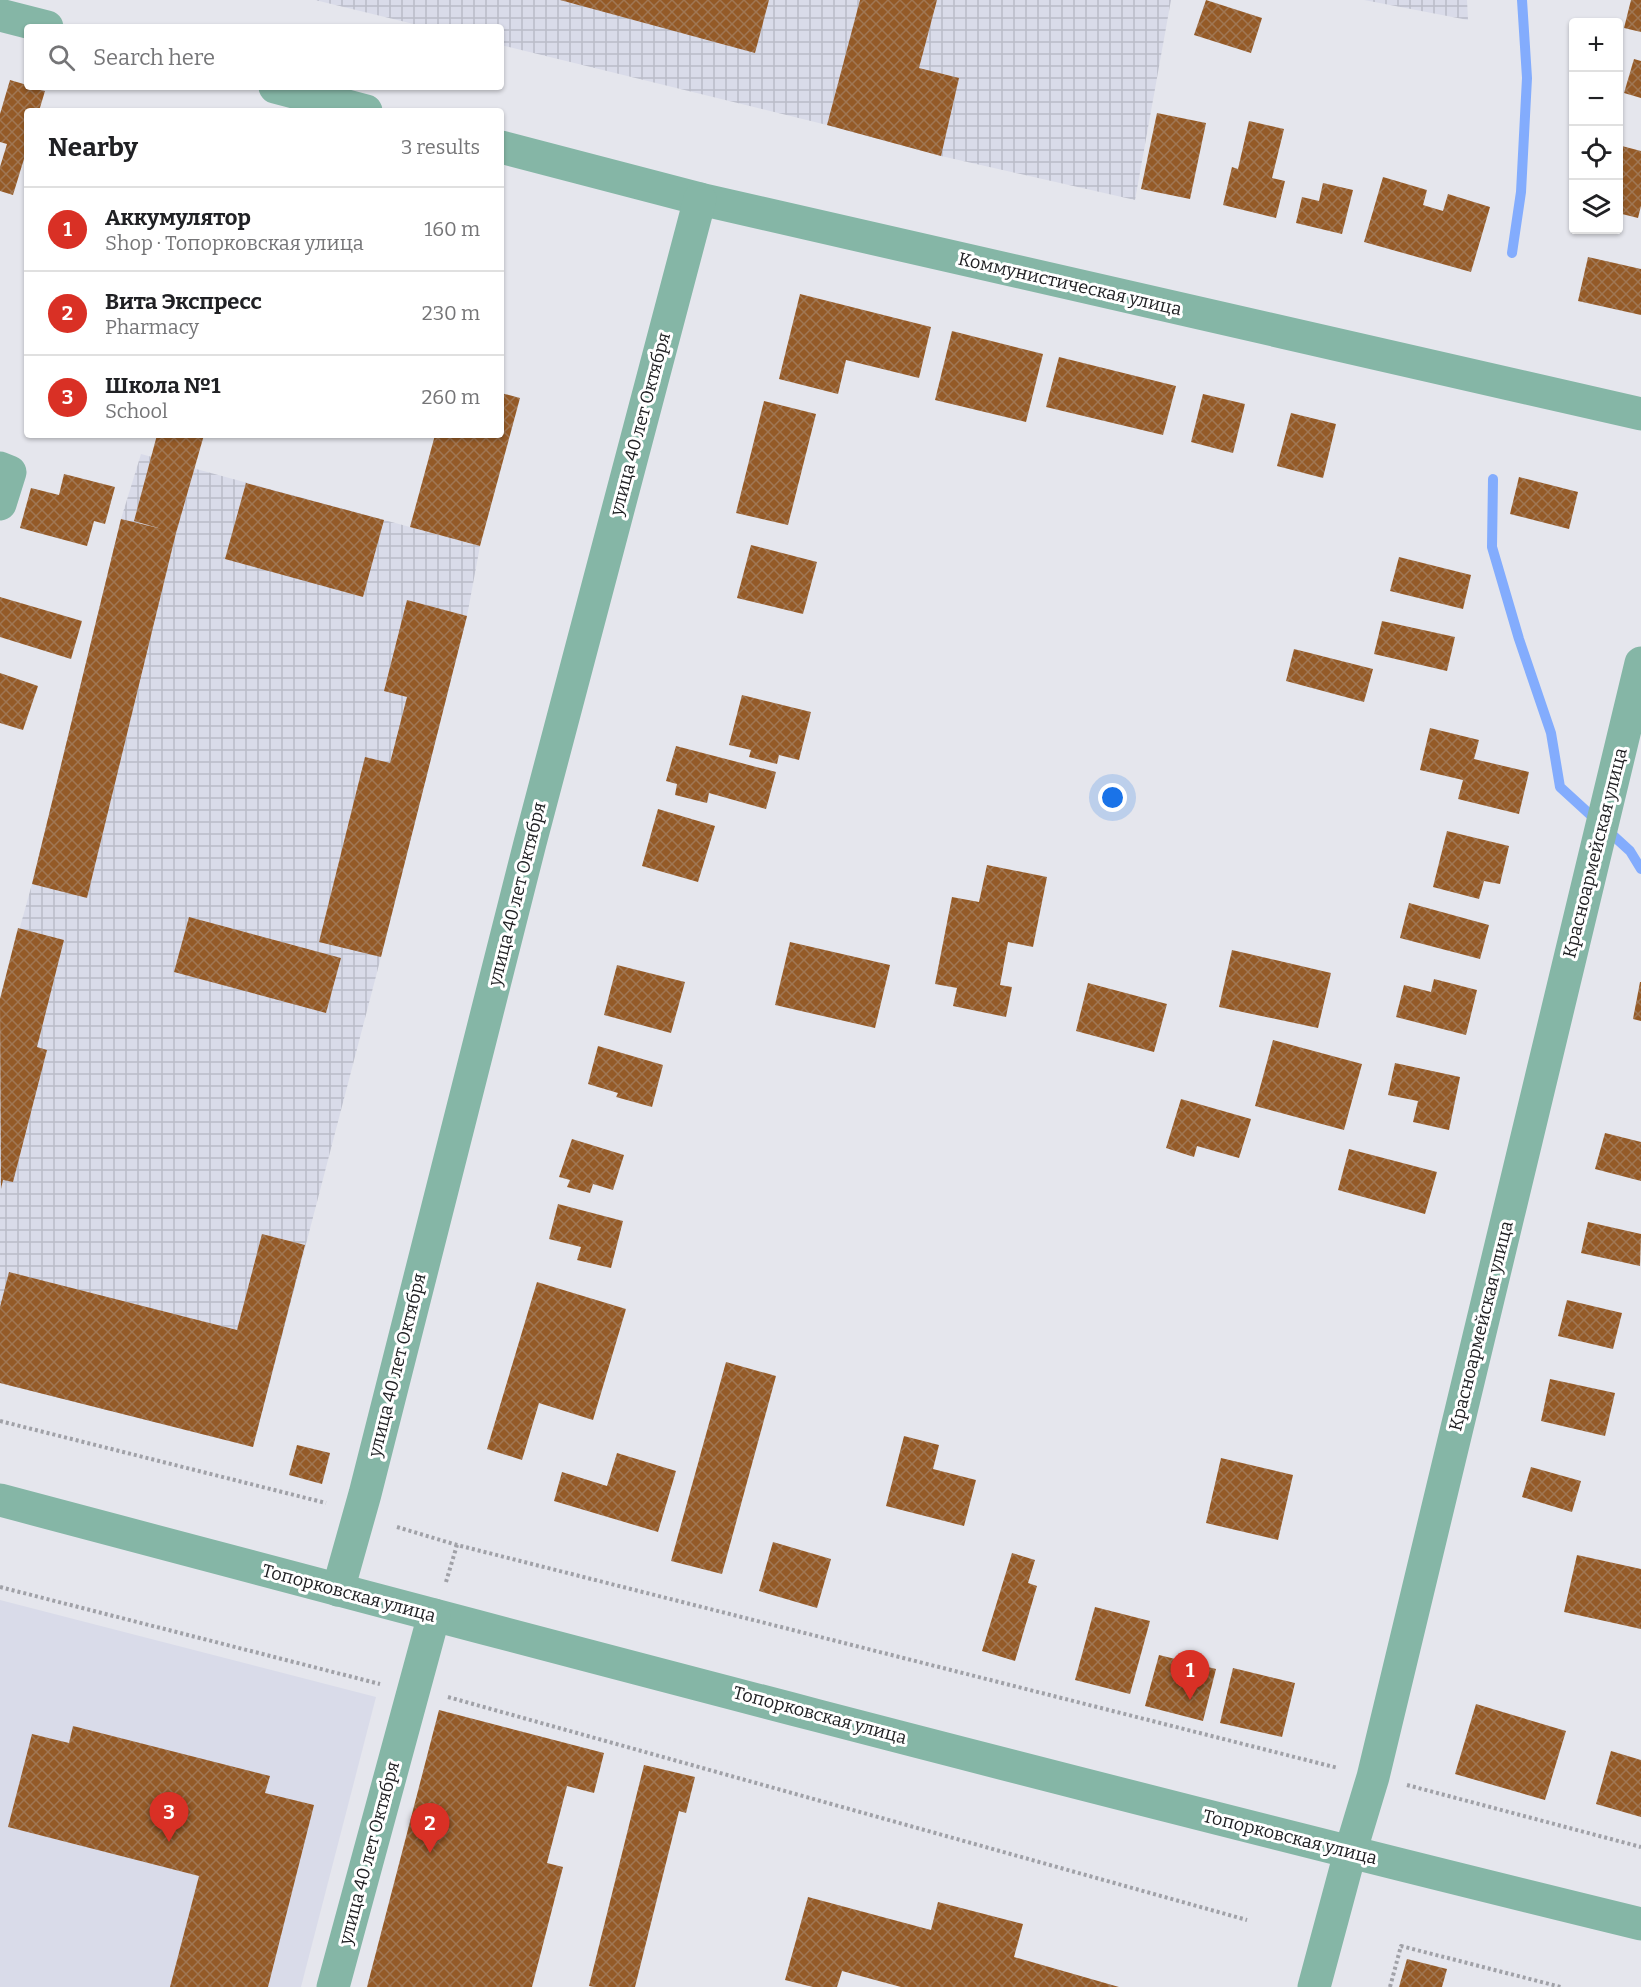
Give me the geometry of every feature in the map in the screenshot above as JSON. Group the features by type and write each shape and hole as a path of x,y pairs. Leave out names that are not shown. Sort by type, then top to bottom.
{"street":[{"path":"0,15 35,24"},
{"path":"286,90 355,108"},
{"name":"Коммунистическая улица","path":"504,148 700,199 1641,414"},
{"name":"улица 40 лет Октября","path":"338,1590 368,1483 530,843 700,199"},
{"path":"0,468 10,472 0,504"},
{"name":"Красноармейская улица","path":"1314,1987 1373,1777 1639,669"},
{"name":"Топорковская улица","path":"0,1500 338,1590 439,1602 1350,1853 1641,1924"},
{"name":"улица 40 лет Октября","path":"333,1987 439,1602"}],"path":[{"path":"0,1420 327,1504"},
{"path":"397,1527 457,1545 1641,1847"},
{"path":"439,1602 457,1545"},
{"path":"0,1587 387,1686"},
{"path":"442,1695 1247,1920"},
{"path":"1390,1987 1401,1946 1561,1987"}],"shaded area":[{"path":"315,0 1171,0 1135,200 941,156 827,125 504,46 504,24 414,24"},
{"path":"1364,0 1467,0 1468,20"},
{"path":"141,454 480,546 467,616 253,1447 0,1383 0,999 32,884 121,519"},
{"path":"0,1600 376,1697 301,1987 0,1987"}],"building":[{"path":"560,0 769,0 755,53"},
{"path":"860,0 937,0 919,68 959,78 941,156 827,125"},
{"path":"1206,0 1262,18 1251,53 1194,35"},
{"path":"1631,0 1641,0 1641,32 1624,28"},
{"path":"1634,59 1641,61 1641,98 1624,93"},
{"path":"10,80 24,84 24,90 45,91 40,108 24,108 24,159 13,195 0,191 0,167 7,144 0,142 0,114"},
{"path":"1157,113 1206,123 1190,199 1141,189"},
{"path":"1249,121 1284,129 1272,178 1285,181 1276,218 1223,205 1232,167 1238,169"},
{"path":"1623,146 1641,151 1641,206 1638,218 1623,214"},
{"path":"1383,177 1427,190 1423,205 1443,211 1448,194 1490,207 1471,272 1364,242"},
{"path":"1323,183 1353,190 1342,234 1296,223 1302,197 1319,201"},
{"path":"1588,257 1641,269 1641,315 1578,301"},
{"path":"800,294 931,327 919,378 846,360 838,394 779,379"},
{"path":"952,331 1043,354 1026,422 935,400"},
{"path":"1059,357 1176,386 1163,435 1046,407"},
{"path":"504,394 520,398 480,546 410,527 434,438 504,438"},
{"path":"1203,394 1245,404 1233,453 1191,442"},
{"path":"764,401 816,414 788,525 736,513"},
{"path":"1291,413 1336,424 1323,478 1277,466"},
{"path":"156,438 203,438 176,533 87,898 32,884 121,519 162,529 134,521"},
{"path":"64,474 115,487 105,524 94,521 87,546 20,528 31,488 59,495"},
{"path":"1519,477 1578,492 1569,529 1510,514"},
{"path":"246,483 384,520 363,597 225,559"},
{"path":"751,545 817,562 803,614 737,598"},
{"path":"1399,557 1471,575 1463,609 1390,591"},
{"path":"0,597 82,621 71,659 0,637"},
{"path":"407,600 467,616 381,957 319,942 365,757 390,763 407,697 384,691"},
{"path":"1382,621 1455,637 1447,671 1374,654"},
{"path":"1294,649 1373,669 1364,702 1286,681"},
{"path":"0,673 38,686 23,730 0,723"},
{"path":"742,695 811,712 799,760 779,755 777,764 749,757 751,750 729,745"},
{"path":"1430,728 1479,740 1474,759 1529,772 1519,814 1458,799 1463,780 1420,770"},
{"path":"676,746 776,772 766,809 709,793 707,803 675,795 677,784 666,781"},
{"path":"658,809 715,826 698,882 642,866"},
{"path":"1447,831 1509,846 1500,884 1484,881 1479,899 1433,887"},
{"path":"987,865 1047,877 1033,947 1008,942 1000,985 1012,987 1006,1017 953,1006 957,988 935,984 952,897 979,902"},
{"path":"1409,903 1489,925 1480,959 1400,938"},
{"path":"189,917 341,958 326,1013 174,972"},
{"path":"18,928 64,940 37,1047 47,1050 13,1182 3,1180 1,1189 0,999"},
{"path":"790,942 890,965 875,1028 775,1005"},
{"path":"1232,950 1331,973 1318,1028 1219,1007"},
{"path":"617,965 685,982 671,1033 604,1015"},
{"path":"1434,979 1477,990 1466,1035 1396,1017 1404,985 1431,992"},
{"path":"1641,982 1641,1021 1633,1019"},
{"path":"1088,983 1167,1004 1154,1052 1076,1031"},
{"path":"1273,1040 1362,1064 1344,1130 1255,1106"},
{"path":"598,1046 663,1065 652,1107 616,1097 618,1093 588,1084"},
{"path":"1395,1063 1460,1077 1449,1130 1413,1122 1418,1101 1388,1095"},
{"path":"1181,1099 1251,1119 1239,1158 1197,1146 1194,1157 1166,1148"},
{"path":"1605,1133 1641,1142 1641,1181 1595,1169"},
{"path":"572,1139 624,1155 613,1190 593,1184 590,1193 567,1187 570,1180 559,1177"},
{"path":"1349,1149 1437,1172 1425,1214 1338,1190"},
{"path":"558,1204 623,1221 611,1268 577,1260 581,1247 549,1239"},
{"path":"1588,1222 1641,1234 1640,1266 1581,1253"},
{"path":"262,1234 305,1245 253,1447 0,1383 0,1307 9,1272 237,1330"},
{"path":"537,1282 626,1309 593,1420 539,1403 522,1460 487,1449"},
{"path":"1567,1300 1622,1313 1613,1349 1558,1336"},
{"path":"726,1362 776,1376 722,1574 671,1561"},
{"path":"1550,1379 1615,1393 1605,1436 1541,1421"},
{"path":"904,1436 939,1445 933,1469 976,1480 964,1526 886,1506"},
{"path":"297,1445 330,1453 322,1484 289,1475"},
{"path":"617,1453 676,1471 658,1532 554,1501 562,1472 607,1486"},
{"path":"1221,1458 1293,1475 1278,1540 1206,1523"},
{"path":"1531,1467 1581,1481 1572,1512 1522,1497"},
{"path":"773,1542 831,1559 817,1608 759,1591"},
{"path":"1012,1553 1035,1560 1028,1583 1037,1586 1015,1661 982,1651"},
{"path":"1577,1555 1641,1569 1641,1629 1564,1612"},
{"path":"1095,1607 1150,1621 1130,1694 1075,1680"},
{"path":"1159,1655 1216,1669 1203,1721 1145,1706"},
{"path":"1233,1668 1295,1683 1282,1737 1220,1723"},
{"path":"1476,1704 1566,1731 1545,1800 1455,1774"},
{"path":"439,1710 604,1753 594,1793 567,1786 547,1863 563,1867 532,1987 367,1987"},
{"path":"73,1726 270,1776 265,1793 314,1805 268,1987 170,1987 199,1876 8,1827 32,1734 69,1743"},
{"path":"1611,1751 1641,1760 1641,1817 1596,1804"},
{"path":"644,1765 695,1777 686,1813 679,1811 635,1987 589,1986"},
{"path":"808,1897 931,1930 938,1902 1023,1924 1014,1957 1119,1987 901,1987 842,1971 837,1987 813,1987 785,1980"},
{"path":"1407,1959 1447,1969 1442,1987 1399,1987"}],"waterway":[{"path":"1512,253 1521,192 1527,78 1522,0"},
{"path":"1493,479 1492,547 1519,639 1551,733 1560,787 1630,851 1641,869"}],"place":[{"name":"Аккумулятор","path":"1190,1700"},
{"name":"Школа №1","path":"169,1842"},
{"name":"Вита Экспресс","path":"430,1853"}]}
